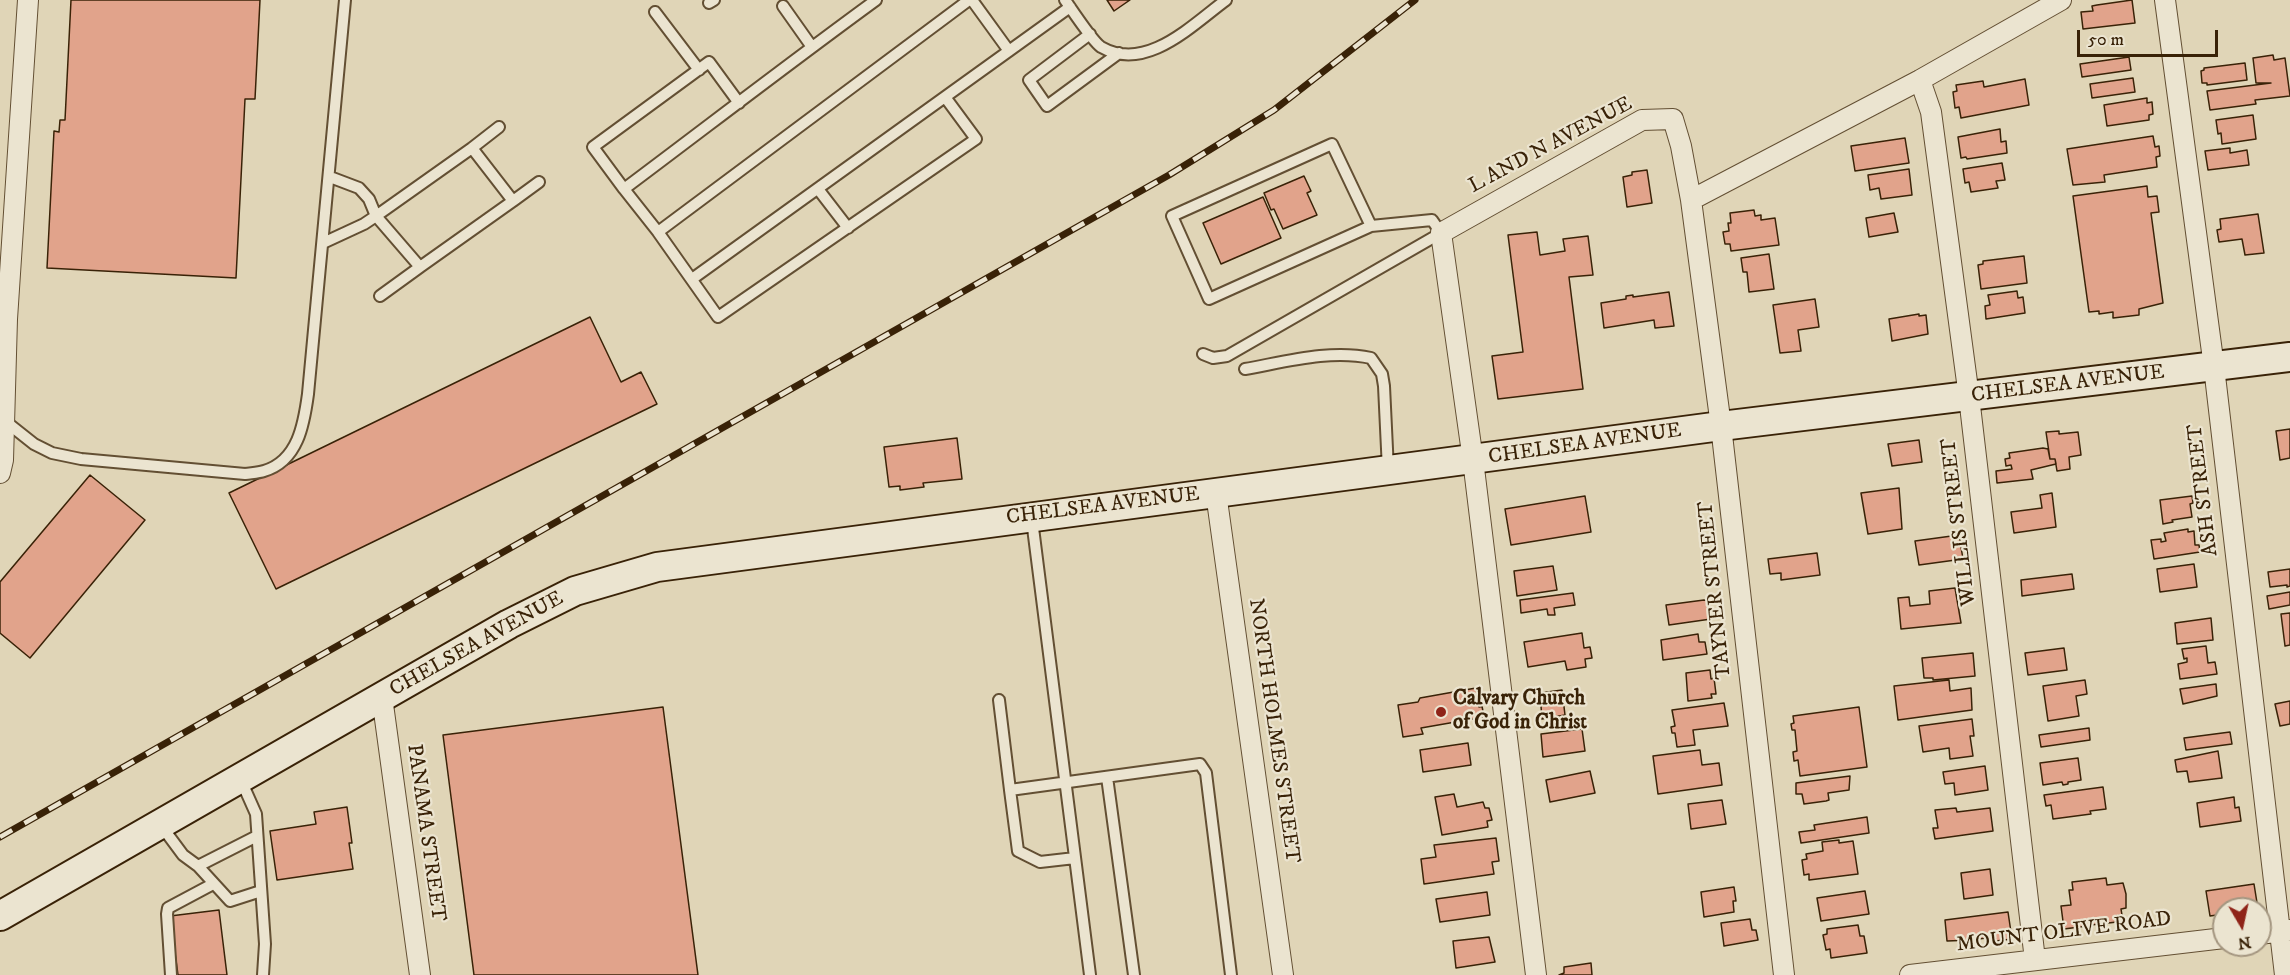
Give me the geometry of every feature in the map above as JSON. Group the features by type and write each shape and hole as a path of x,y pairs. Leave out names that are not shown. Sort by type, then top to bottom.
{"main road":[{"name":"CHELSEA AVENUE","path":"0,916 509,624 575,591 657,567 1721,426 2290,357"}],"street":[{"path":"0,473 3,460 7,319 28,0"},
{"path":"1691,200 1920,80 2061,0"},
{"name":"ASH STREET","path":"2165,0 2285,931 2285,975"},
{"name":"WILLIS STREET","path":"1920,80 1931,112 1969,397 2035,960"},
{"name":"L AND N AVENUE","path":"1442,233 1642,120 1672,119 1681,146 1691,200"},
{"name":"TAYNER STREET","path":"1691,200 1721,426 1784,975"},
{"path":"1442,233 1473,460 1536,975"},
{"name":"NORTH HOLMES STREET","path":"1216,493 1283,975"},
{"name":"PANAMA STREET","path":"382,697 420,975"},
{"name":"MOUNT OLIVE ROAD","path":"1910,975 2212,939"}],"lane":[{"path":"4,421 34,444 52,453 81,459 245,474 264,471 282,461 293,448 303,429 330,177 345,0"},
{"path":"624,189 876,0"},
{"path":"658,232 970,0 1009,51"},
{"path":"692,279 1009,51 1067,4 1100,47 1127,56 1160,49 1226,0"},
{"path":"783,6 812,47"},
{"path":"655,12 699,70"},
{"path":"1090,34 1029,80 1047,106 1119,53"},
{"path":"739,103 709,62 593,147 658,232 718,317 976,139 945,97"},
{"path":"323,243 364,224 499,127"},
{"path":"1371,226 1332,144 1172,216 1209,299 1371,226 1432,220 1442,233"},
{"path":"472,148 513,201"},
{"path":"330,177 359,188 369,199 376,216 420,267"},
{"path":"380,296 539,182"},
{"path":"818,189 848,228"},
{"name":"L AND N AVENUE","path":"1203,354 1213,358 1227,356 1442,233"},
{"path":"1245,369 1315,357 1357,355 1371,358 1382,374 1383,380 1388,471"},
{"path":"1031,516 1090,975"},
{"path":"999,700 1018,851 1040,862 1075,858"},
{"path":"1010,790 1200,764 1206,773 1232,975"},
{"path":"1107,777 1134,975"},
{"path":"240,778 255,814 265,944 263,975"},
{"path":"160,824 183,855 198,866 230,901 261,891"},
{"path":"198,866 257,836"},
{"path":"171,975 168,908 213,884"}],"building":[{"path":"71,0 260,0 255,99 245,99 236,278 47,268 54,131 59,132 60,120 65,120"},
{"path":"1107,0 1130,0 1114,11"},
{"path":"2132,0 2135,23 2083,29 2081,12 2093,11 2092,6"},
{"path":"2273,55 2274,60 2285,58 2290,96 2255,100 2256,104 2210,110 2207,91 2271,83 2256,83 2253,58"},
{"path":"2129,57 2131,70 2082,77 2080,64"},
{"path":"2245,63 2247,80 2207,85 2207,83 2202,83 2201,71 2204,68"},
{"path":"2133,78 2135,92 2092,98 2090,84"},
{"path":"2025,79 2029,105 1961,118 1959,107 1955,108 1953,92 1957,91 1956,85 1983,81 1984,87"},
{"path":"2147,98 2147,103 2152,102 2153,114 2149,115 2149,120 2107,126 2104,105"},
{"path":"2253,115 2256,139 2222,144 2216,120"},
{"path":"2000,129 2001,142 2006,141 2007,153 1961,158 1958,137"},
{"path":"2153,136 2155,147 2159,146 2160,156 2156,157 2157,167 2104,175 2105,182 2073,185 2067,149"},
{"path":"1905,138 1909,163 1855,171 1851,146"},
{"path":"2230,148 2230,153 2247,150 2249,165 2208,170 2205,151"},
{"path":"2002,163 2005,180 1996,181 1998,188 1971,192 1969,182 1965,183 1963,169"},
{"path":"1909,169 1912,195 1881,199 1879,188 1870,190 1868,175"},
{"path":"1647,170 1652,203 1627,207 1623,177 1632,175 1632,172"},
{"path":"1304,176 1311,191 1307,193 1317,215 1283,229 1264,193"},
{"path":"2147,186 2148,197 2157,196 2159,212 2151,213 2163,303 2139,309 2139,315 2113,318 2113,312 2099,314 2099,311 2089,312 2073,196"},
{"path":"1263,197 1281,238 1221,264 1203,223"},
{"path":"1754,210 1755,216 1761,215 1761,220 1775,218 1779,245 1731,251 1730,244 1725,244 1723,232 1729,231 1730,213"},
{"path":"1894,213 1898,232 1869,237 1866,218"},
{"path":"2258,214 2264,253 2245,255 2242,239 2219,242 2217,230 2221,229 2220,219"},
{"path":"1537,232 1540,255 1565,251 1563,239 1588,236 1593,275 1569,277 1583,389 1498,399 1492,356 1523,352 1508,235"},
{"path":"1769,254 1774,289 1749,292 1747,272 1743,272 1741,258"},
{"path":"2024,256 2027,283 1981,289 1978,265 1983,264 1983,261"},
{"path":"2017,291 2018,298 2023,297 2025,313 1986,319 1985,306 1990,305 1988,295"},
{"path":"1669,292 1674,326 1655,328 1654,320 1604,328 1601,303 1626,299 1626,296"},
{"path":"1815,299 1819,327 1798,330 1801,351 1780,353 1773,305"},
{"path":"1919,314 1919,316 1926,315 1928,334 1892,341 1889,319"},
{"path":"590,317 621,382 641,372 657,404 276,589 229,493"},
{"path":"2290,429 2290,458 2280,460 2276,431"},
{"path":"2059,431 2059,434 2078,432 2081,455 2069,457 2070,469 2057,471 2055,459 2050,459 2046,432"},
{"path":"957,438 962,479 923,483 924,487 900,490 900,486 889,487 884,447"},
{"path":"1919,440 1922,462 1892,466 1888,444"},
{"path":"2048,449 2050,459 2055,459 2056,464 2031,470 2033,479 1997,483 1996,471 2012,469 2011,465 2006,466 2005,459 2010,458 2009,453"},
{"path":"90,475 145,520 30,658 0,633 0,582"},
{"path":"1899,488 1902,529 1868,534 1861,493"},
{"path":"2052,493 2056,527 2014,533 2011,512 2042,508 2040,495"},
{"path":"1585,496 1591,532 1511,545 1505,509"},
{"path":"2192,496 2193,503 2190,504 2192,517 2163,524 2160,500"},
{"path":"2188,529 2188,532 2194,531 2195,545 2199,545 2200,552 2154,559 2151,540 2166,541 2164,533"},
{"path":"1959,535 1963,559 1919,565 1915,541"},
{"path":"1817,553 1820,575 1781,580 1781,573 1770,574 1768,559"},
{"path":"2194,564 2197,587 2160,592 2157,569"},
{"path":"1553,566 1557,590 1517,596 1514,571"},
{"path":"2290,569 2290,586 2270,587 2268,572"},
{"path":"2072,574 2074,589 2022,596 2021,580"},
{"path":"1955,588 1961,623 1901,629 1898,598 1909,597 1910,606 1930,604 1929,591"},
{"path":"2290,592 2290,605 2269,609 2267,596"},
{"path":"1573,593 1575,605 1554,608 1555,615 1548,615 1547,609 1521,613 1520,600"},
{"path":"1709,601 1711,619 1669,625 1666,605"},
{"path":"2290,613 2290,645 2285,646 2281,614"},
{"path":"2211,618 2213,640 2177,644 2175,623"},
{"path":"1582,633 1584,648 1590,647 1592,658 1585,659 1586,667 1567,670 1565,661 1528,667 1524,642"},
{"path":"1698,634 1699,642 1705,642 1707,654 1663,660 1661,640"},
{"path":"2206,646 2208,663 2215,662 2217,674 2180,679 2178,664 2187,662 2182,649"},
{"path":"2064,648 2067,670 2028,675 2025,653"},
{"path":"1973,653 1975,676 1933,680 1933,678 1924,678 1922,658"},
{"path":"1710,670 1711,679 1714,678 1716,694 1711,694 1712,698 1688,701 1686,673"},
{"path":"1949,680 1950,691 1971,688 1972,710 1898,720 1894,686"},
{"path":"2085,680 2087,694 2076,696 2079,716 2048,721 2043,686"},
{"path":"2216,684 2217,696 2183,704 2180,689"},
{"name":"Calvary Church of God in Christ","path":"1476,688 1479,707 1482,706 1484,717 1421,728 1423,734 1403,737 1398,705 1418,702 1420,698"},
{"path":"1562,690 1565,715 1542,719 1540,693"},
{"path":"2290,701 2290,724 2280,726 2275,704"},
{"path":"1724,703 1728,726 1693,730 1695,745 1677,747 1675,733 1672,733 1671,727 1675,726 1672,710"},
{"path":"663,707 698,975 474,975 443,735"},
{"path":"1859,707 1867,767 1800,776 1798,760 1794,761 1793,752 1797,751 1795,730 1792,730 1791,724 1794,723 1793,716"},
{"path":"1972,719 1974,736 1970,736 1973,756 1950,759 1949,748 1923,752 1919,726"},
{"path":"2089,728 2090,740 2041,747 2039,735"},
{"path":"1582,729 1585,751 1543,757 1541,734"},
{"path":"2230,732 2232,744 2186,750 2184,738"},
{"path":"1468,743 1471,765 1423,772 1420,750"},
{"path":"1700,750 1702,765 1719,763 1722,785 1658,794 1653,756"},
{"path":"2218,751 2222,778 2189,782 2187,771 2177,772 2175,760"},
{"path":"2078,758 2081,780 2063,785 2062,782 2043,785 2040,763"},
{"path":"1985,766 1988,790 1955,795 1954,783 1945,784 1943,772"},
{"path":"1590,771 1595,793 1550,802 1546,780"},
{"path":"1850,776 1849,790 1828,793 1829,800 1826,801 1804,804 1802,794 1796,794 1796,783"},
{"path":"2103,787 2106,809 2090,811 2091,814 2053,819 2051,805 2046,806 2044,795"},
{"path":"1454,794 1457,807 1483,802 1485,808 1489,808 1492,820 1487,821 1488,827 1442,835 1435,797"},
{"path":"2234,797 2235,808 2239,807 2241,821 2200,827 2197,803"},
{"path":"1722,800 1726,824 1691,829 1688,804"},
{"path":"347,807 353,869 277,880 270,831 316,824 314,812"},
{"path":"1956,808 1957,812 1990,808 1993,831 1935,839 1933,828 1938,828 1935,810"},
{"path":"1867,817 1869,833 1801,843 1799,832 1815,830 1814,825"},
{"path":"1496,838 1499,861 1492,862 1494,874 1424,884 1421,859 1436,857 1434,845"},
{"path":"1839,840 1839,843 1853,841 1858,874 1809,880 1809,874 1804,875 1802,860 1807,859 1806,854 1823,851 1822,842"},
{"path":"1990,869 1993,895 1964,899 1961,873"},
{"path":"2106,878 2107,885 2123,883 2126,894 2126,908 2121,909 2122,915 2116,916 2117,922 2091,925 2091,928 2087,926 2064,929 2061,906 2071,905 2069,890 2073,890 2072,882"},
{"path":"2254,884 2256,897 2212,897 2212,916 2210,916 2206,891"},
{"path":"1734,887 1736,901 1733,901 1734,912 1704,917 1701,892"},
{"path":"1865,891 1869,914 1821,921 1817,898"},
{"path":"1487,892 1490,915 1440,922 1436,899"},
{"path":"219,910 227,975 178,975 170,916"},
{"path":"2008,912 2012,939 1988,942 1987,938 1978,939 1979,943 1972,944 1971,940 1947,941 1945,920"},
{"path":"1750,919 1752,930 1756,930 1758,940 1724,946 1721,923"},
{"path":"1858,925 1860,936 1864,936 1867,953 1831,958 1830,949 1826,950 1823,935 1827,934 1827,929"},
{"path":"1489,937 1495,962 1456,968 1453,941"},
{"path":"1591,963 1592,975 1559,975 1564,973 1564,967"}],"railway":[{"path":"0,837 1169,175 1274,110 1415,0"}],"place":[{"name":"Calvary Church of God in Christ","path":"1441,712"}]}
